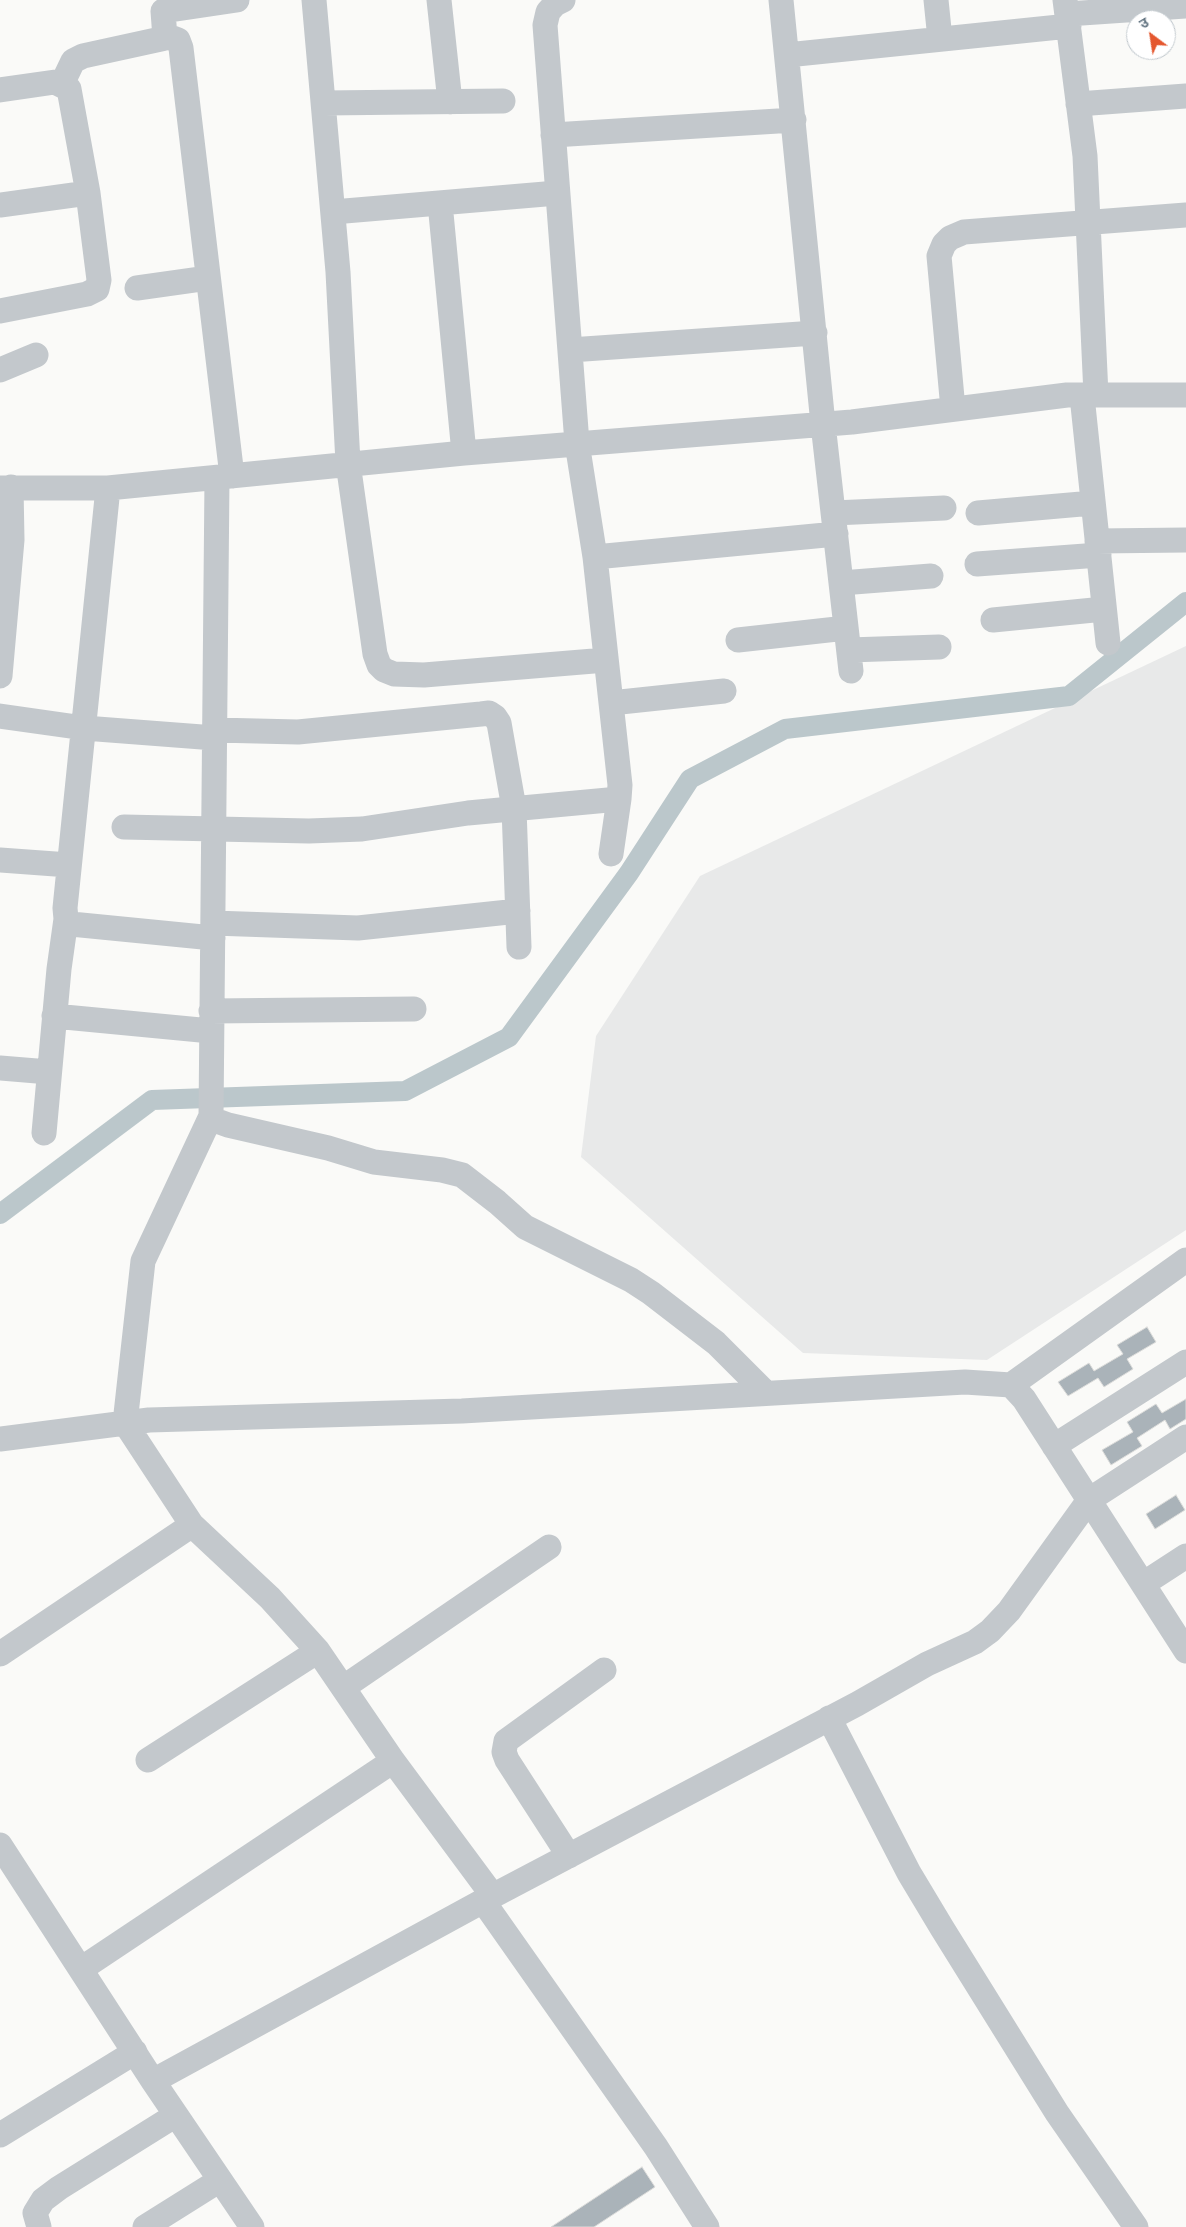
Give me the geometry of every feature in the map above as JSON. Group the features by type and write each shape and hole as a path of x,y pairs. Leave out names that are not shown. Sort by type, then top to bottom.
{"street":[{"path":"165,38 163,11 237,0"},
{"path":"314,0 333,212 348,463 375,654 379,665 384,670 394,674 424,675 606,660"},
{"path":"439,0 450,102"},
{"path":"563,0 555,4 548,12 545,25 577,443 595,558 620,799 611,854"},
{"path":"781,0 823,424 849,650"},
{"path":"936,0 940,39"},
{"path":"787,55 940,39 1067,13 1186,6"},
{"path":"1067,13 1084,156 1093,502 1108,643"},
{"path":"62,84 73,62 84,56 170,37 178,40 181,48 208,278 225,477 215,734 211,1110 143,1261 125,1423 192,1525 275,1603 318,1651 488,1899 707,2227"},
{"path":"0,90 54,82 62,84 69,89 88,193 99,280 96,289 87,294 0,311"},
{"path":"1078,104 1186,96"},
{"path":"324,103 503,101"},
{"path":"553,135 794,120"},
{"path":"0,205 88,193"},
{"path":"333,212 558,193"},
{"path":"440,203 464,453"},
{"path":"953,409 939,256 944,244 950,238 964,232 1186,215"},
{"path":"137,288 208,278"},
{"path":"570,350 815,333"},
{"path":"0,370 36,355"},
{"path":"0,676 12,540 6,488 108,488 348,463 823,424 1067,396 1186,395"},
{"path":"44,1133 54,1016 66,919 65,908 69,865 108,488"},
{"path":"978,514 1093,502"},
{"path":"595,558 944,508"},
{"path":"977,564 1098,548 1186,540"},
{"path":"841,583 931,576"},
{"path":"993,620 1104,609"},
{"path":"738,640 849,650 939,647"},
{"path":"611,703 724,691"},
{"path":"0,716 84,728 215,734 298,732 489,713 499,723 514,808 518,948"},
{"path":"124,827 309,831 362,829 514,808 620,799"},
{"path":"0,860 69,865"},
{"path":"66,919 72,924 213,930 358,928 518,911"},
{"path":"54,1016 211,1021 414,1009"},
{"path":"0,1068 49,1072"},
{"path":"211,1110 217,1121 228,1125 328,1148 367,1161 442,1170 462,1175 498,1202 525,1227 631,1280 651,1293 716,1343 765,1392"},
{"path":"0,1439 149,1420 462,1410 965,1382 1011,1385 1186,1260"},
{"path":"1054,1446 1186,1362"},
{"path":"1011,1385 1024,1399 1185,1649"},
{"path":"154,2081 488,1899 927,1664 975,1642 990,1631 1009,1611 1089,1500 1186,1437"},
{"path":"0,1654 192,1525"},
{"path":"344,1687 549,1547"},
{"path":"1143,1584 1186,1556"},
{"path":"148,1760 318,1651"},
{"path":"569,1856 507,1760 504,1752 506,1742 604,1670"},
{"path":"829,1718 910,1873 947,1936 1057,2113 1136,2227"},
{"path":"81,1969 393,1761"},
{"path":"0,1845 134,2052 252,2227"},
{"path":"0,2135 134,2052"},
{"path":"39,2227 35,2212 43,2200 176,2114"},
{"path":"145,2227 220,2180"}],"shaded area":[{"path":"1186,646 1186,1230 987,1360 803,1353 581,1157 596,1036 700,876"}],"building":[{"path":"1147,1327 1156,1342 1127,1359 1133,1369 1104,1387 1098,1378 1068,1396 1058,1382 1089,1363 1094,1371 1123,1354 1117,1345"},
{"path":"1186,1399 1186,1419 1170,1429 1165,1420 1137,1438 1142,1446 1111,1465 1102,1450 1133,1432 1127,1422 1156,1404 1162,1413"},
{"path":"1176,1495 1185,1510 1155,1529 1146,1514"},
{"path":"642,2167 655,2187 594,2227 551,2227"}],"waterway":[{"path":"0,1214 152,1100 405,1091 509,1037 629,873 690,779 785,729 1069,696 1186,602"}]}
